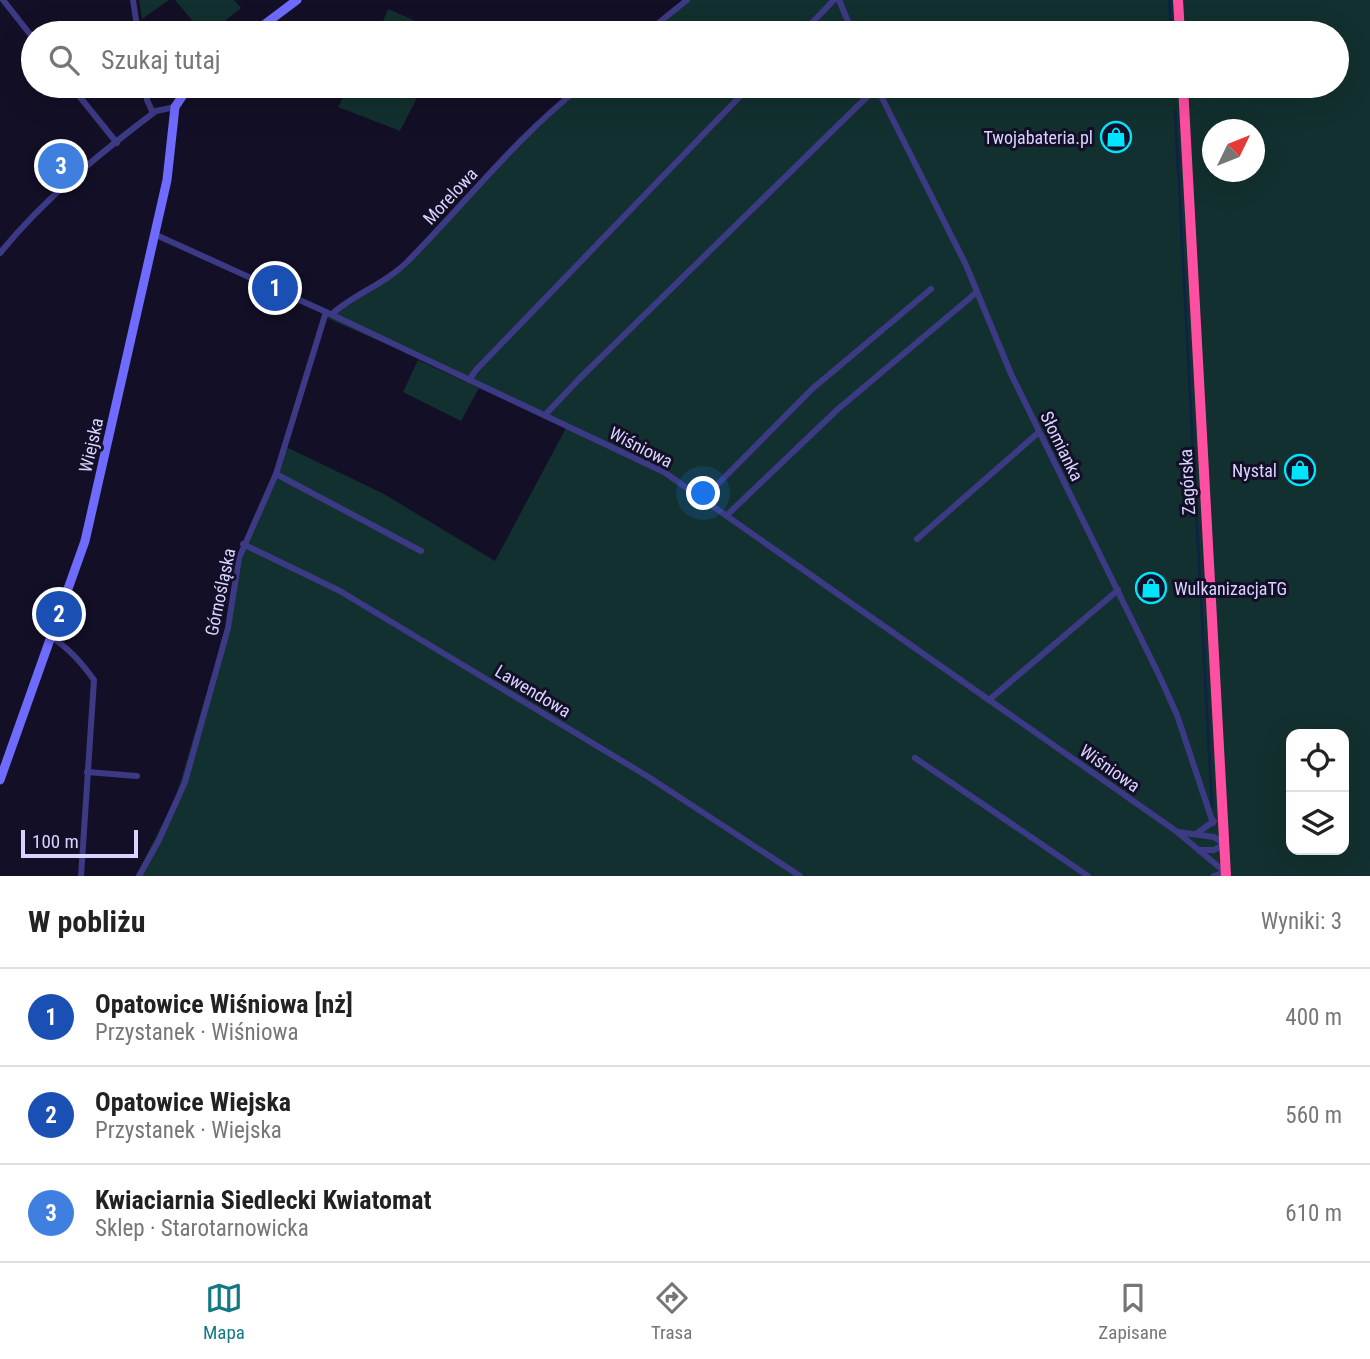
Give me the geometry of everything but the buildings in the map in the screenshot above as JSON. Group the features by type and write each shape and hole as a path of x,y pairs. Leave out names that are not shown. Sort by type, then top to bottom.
{"highway":[{"path":"1178,0 1179,21"},
{"name":"Zagórska","path":"1184,98 1224,844 1222,875"}],"street":[{"path":"4,0 21,22"},
{"path":"133,0 136,21"},
{"path":"269,21 297,0"},
{"path":"661,21 687,0"},
{"path":"814,21 836,0 847,21"},
{"path":"81,98 117,143"},
{"path":"147,98 153,113"},
{"path":"0,253 35,212 153,113 162,108 175,107 181,98"},
{"name":"Morelowa","path":"329,313 374,288 405,265 503,159 569,98"},
{"path":"469,380 576,264 738,98"},
{"path":"545,415 865,98"},
{"name":"Słomianka","path":"883,98 966,265 1011,374 1177,715 1213,823"},
{"name":"Wiejska","path":"0,780 85,541 171,159 175,107"},
{"name":"Wiśniowa","path":"154,234 329,313 664,472 1176,831 1200,850 1222,875"},
{"path":"703,499 812,389 931,289"},
{"path":"727,515 838,409 977,292"},
{"name":"Górnośląska","path":"139,876 159,840 185,782 226,638 243,544 276,474 329,313"},
{"path":"917,539 1039,432"},
{"path":"276,474 421,551"},
{"name":"Lawendowa","path":"243,544 341,591 647,776 800,876"},
{"path":"989,700 1118,590"},
{"path":"51,637 83,664 94,680 81,876"},
{"path":"915,758 1088,876"},
{"path":"88,772 137,776"},
{"path":"1196,834 1213,823 1222,813"},
{"name":"Wiśniowa","path":"1176,831 1214,837 1224,844"},
{"path":"1200,850 1214,850 1224,844"}],"green space":[{"path":"139,0 169,0 142,19"},
{"path":"175,0 234,0 241,8 224,21 193,21"},
{"path":"685,0 1370,0 1370,876 136,876 176,797 229,617 235,571 275,473 282,445 384,494 495,561 566,428 469,380 322,316 370,291 400,266 493,166 567,98 1349,98 1349,21 659,21"},
{"path":"388,9 416,21 383,21"},
{"path":"343,98 417,98 400,131 338,107"},
{"path":"418,360 479,388 461,421 403,392"}],"waterway":[{"path":"1169,0 1170,21"},
{"path":"1175,111 1212,807"}],"place":[{"name":"Twojabateria.pl","path":"1116,137"},
{"name":"Kwiaciarnia Siedlecki Kwiatomat","path":"61,166"},
{"name":"Opatowice Wiśniowa [nż]","path":"275,288"},
{"name":"Nystal","path":"1300,470"},
{"name":"WulkanizacjaTG","path":"1151,588"},
{"name":"Opatowice Wiejska","path":"59,614"}]}
